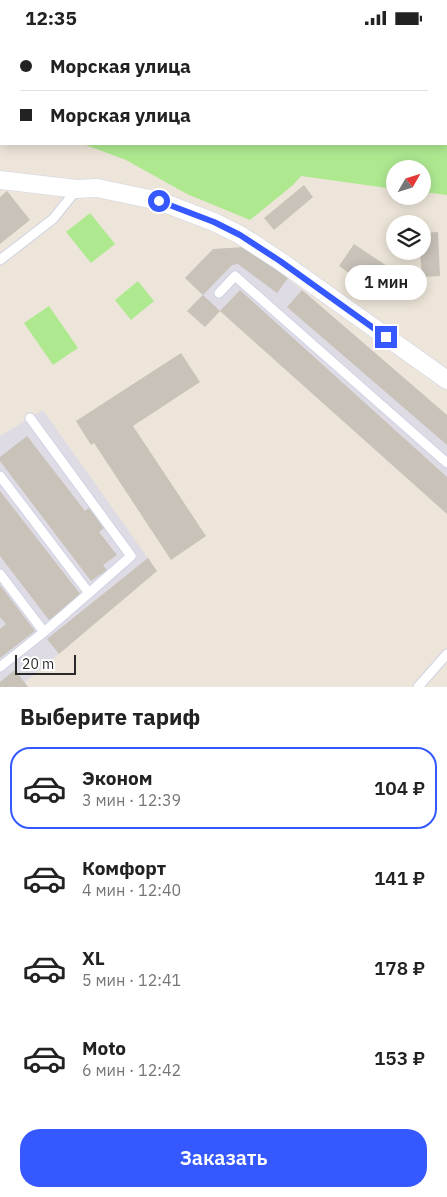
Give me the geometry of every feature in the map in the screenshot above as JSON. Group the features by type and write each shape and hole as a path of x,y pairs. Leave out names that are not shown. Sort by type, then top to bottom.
{"street":[{"path":"0,179 77,189 98,188 159,201 214,222 240,235 280,261 447,381"}],"lane":[{"path":"0,260 53,219 77,189"},
{"path":"219,293 235,276 447,463"},
{"path":"0,667 44,632 131,556 30,418"},
{"path":"0,476 88,593"},
{"path":"0,574 44,632"},
{"path":"418,687 447,654"}],"shaded area":[{"path":"246,247 302,290 447,415 447,514 220,311 205,327 187,311 202,295 185,278 213,249"},
{"path":"43,410 157,571 25,682 28,687 0,687 0,436"}],"green space":[{"path":"86,145 447,145 447,195 431,193 431,160 386,160 386,188 301,176 293,185 250,220 187,194 126,160"},
{"path":"90,213 115,244 91,263 66,232"},
{"path":"138,281 154,301 131,320 115,300"},
{"path":"49,306 78,348 53,365 24,323"}],"building":[{"path":"304,185 313,197 274,230 264,218"},
{"path":"7,191 30,220 0,244 0,197"},
{"path":"431,232 438,232 440,276 422,277 421,260 431,260"},
{"path":"354,244 402,276 386,299 339,266"},
{"path":"246,247 288,278 277,293 238,264 232,265 203,295 185,278 213,249"},
{"path":"240,290 447,477 447,514 220,311"},
{"path":"302,290 447,415 447,445 287,307"},
{"path":"203,295 220,311 205,327 187,311"},
{"path":"181,353 200,382 133,426 206,536 171,560 94,443 91,445 76,421"},
{"path":"27,436 85,511 89,508 104,528 99,532 117,555 103,565 107,570 91,581 0,461 0,457"},
{"path":"0,491 81,595 49,620 0,556"},
{"path":"148,558 157,571 59,654 47,639"},
{"path":"0,585 35,631 0,658 0,629 6,624 0,617"},
{"path":"15,670 28,687 0,687 0,682"}],"route":[{"path":"159,201 214,222 240,235 280,261 386,337"}]}
